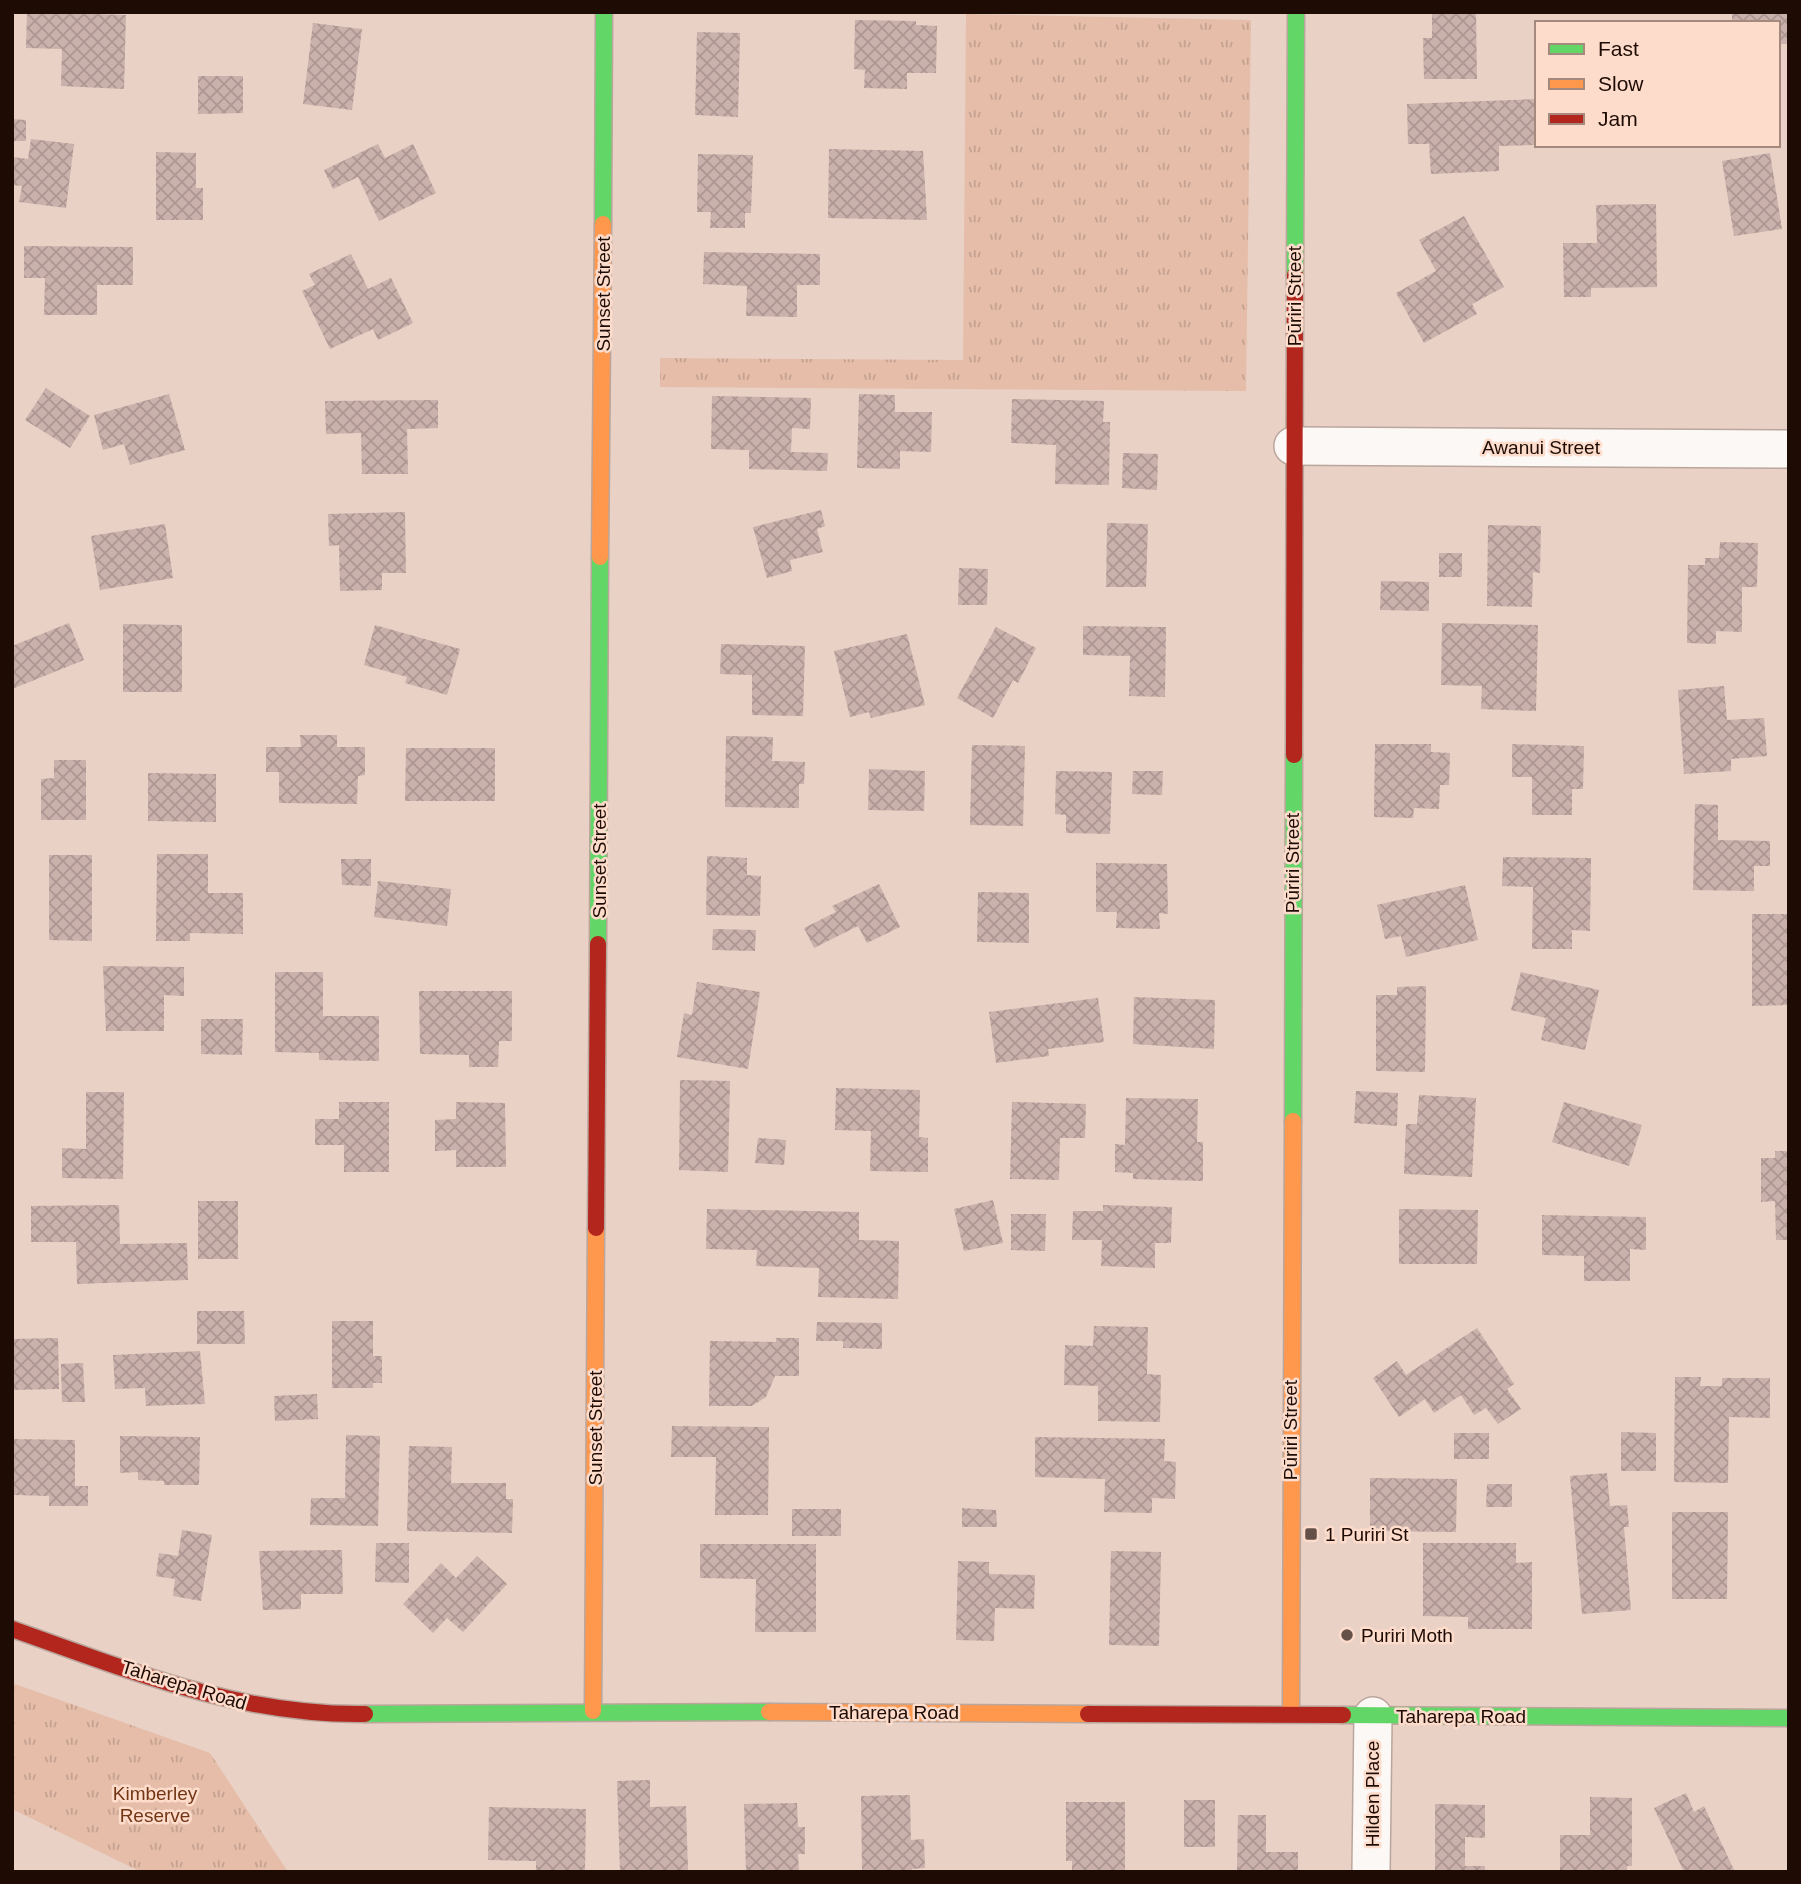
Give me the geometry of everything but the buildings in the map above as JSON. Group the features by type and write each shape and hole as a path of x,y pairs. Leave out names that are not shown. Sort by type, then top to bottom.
{"street":[{"name":"Sunset Street","path":"593,1711 604,12"},
{"name":"Pūriri Street","path":"1291,1714 1296,12"},
{"name":"Awanui Street","path":"1293,446 1789,449"},
{"name":"Taharepa Road","path":"12,1629 192,1692 264,1708 320,1714 593,1711 1789,1718"},
{"name":"Hilden Place","path":"1371,1872 1373,1716"}],"green space":[{"path":"966,14 1251,20 1246,391 660,387 660,358 963,360"},
{"name":"Kimberley Reserve","path":"12,1683 210,1753 288,1872 141,1872 12,1809"}],"traffic: fast":[{"path":"603,224 604,12"},
{"path":"1295,275 1296,12"},
{"path":"598,944 600,557"},
{"path":"1293,1121 1294,755"},
{"path":"365,1714 769,1712"},
{"path":"1343,1715 1789,1718"}],"traffic: slow":[{"path":"600,557 603,224"},
{"path":"1291,1714 1293,1121"},
{"path":"593,1711 596,1228"},
{"path":"769,1712 1088,1714"}],"traffic: jam":[{"path":"1294,755 1295,275"},
{"path":"596,1228 598,944"},
{"path":"12,1629 185,1688 229,1699 319,1713 365,1714"},
{"path":"1088,1714 1343,1715"}],"place":[{"name":"1 Puriri St","path":"1311,1534"},
{"name":"Puriri Moth","path":"1347,1635"}]}
